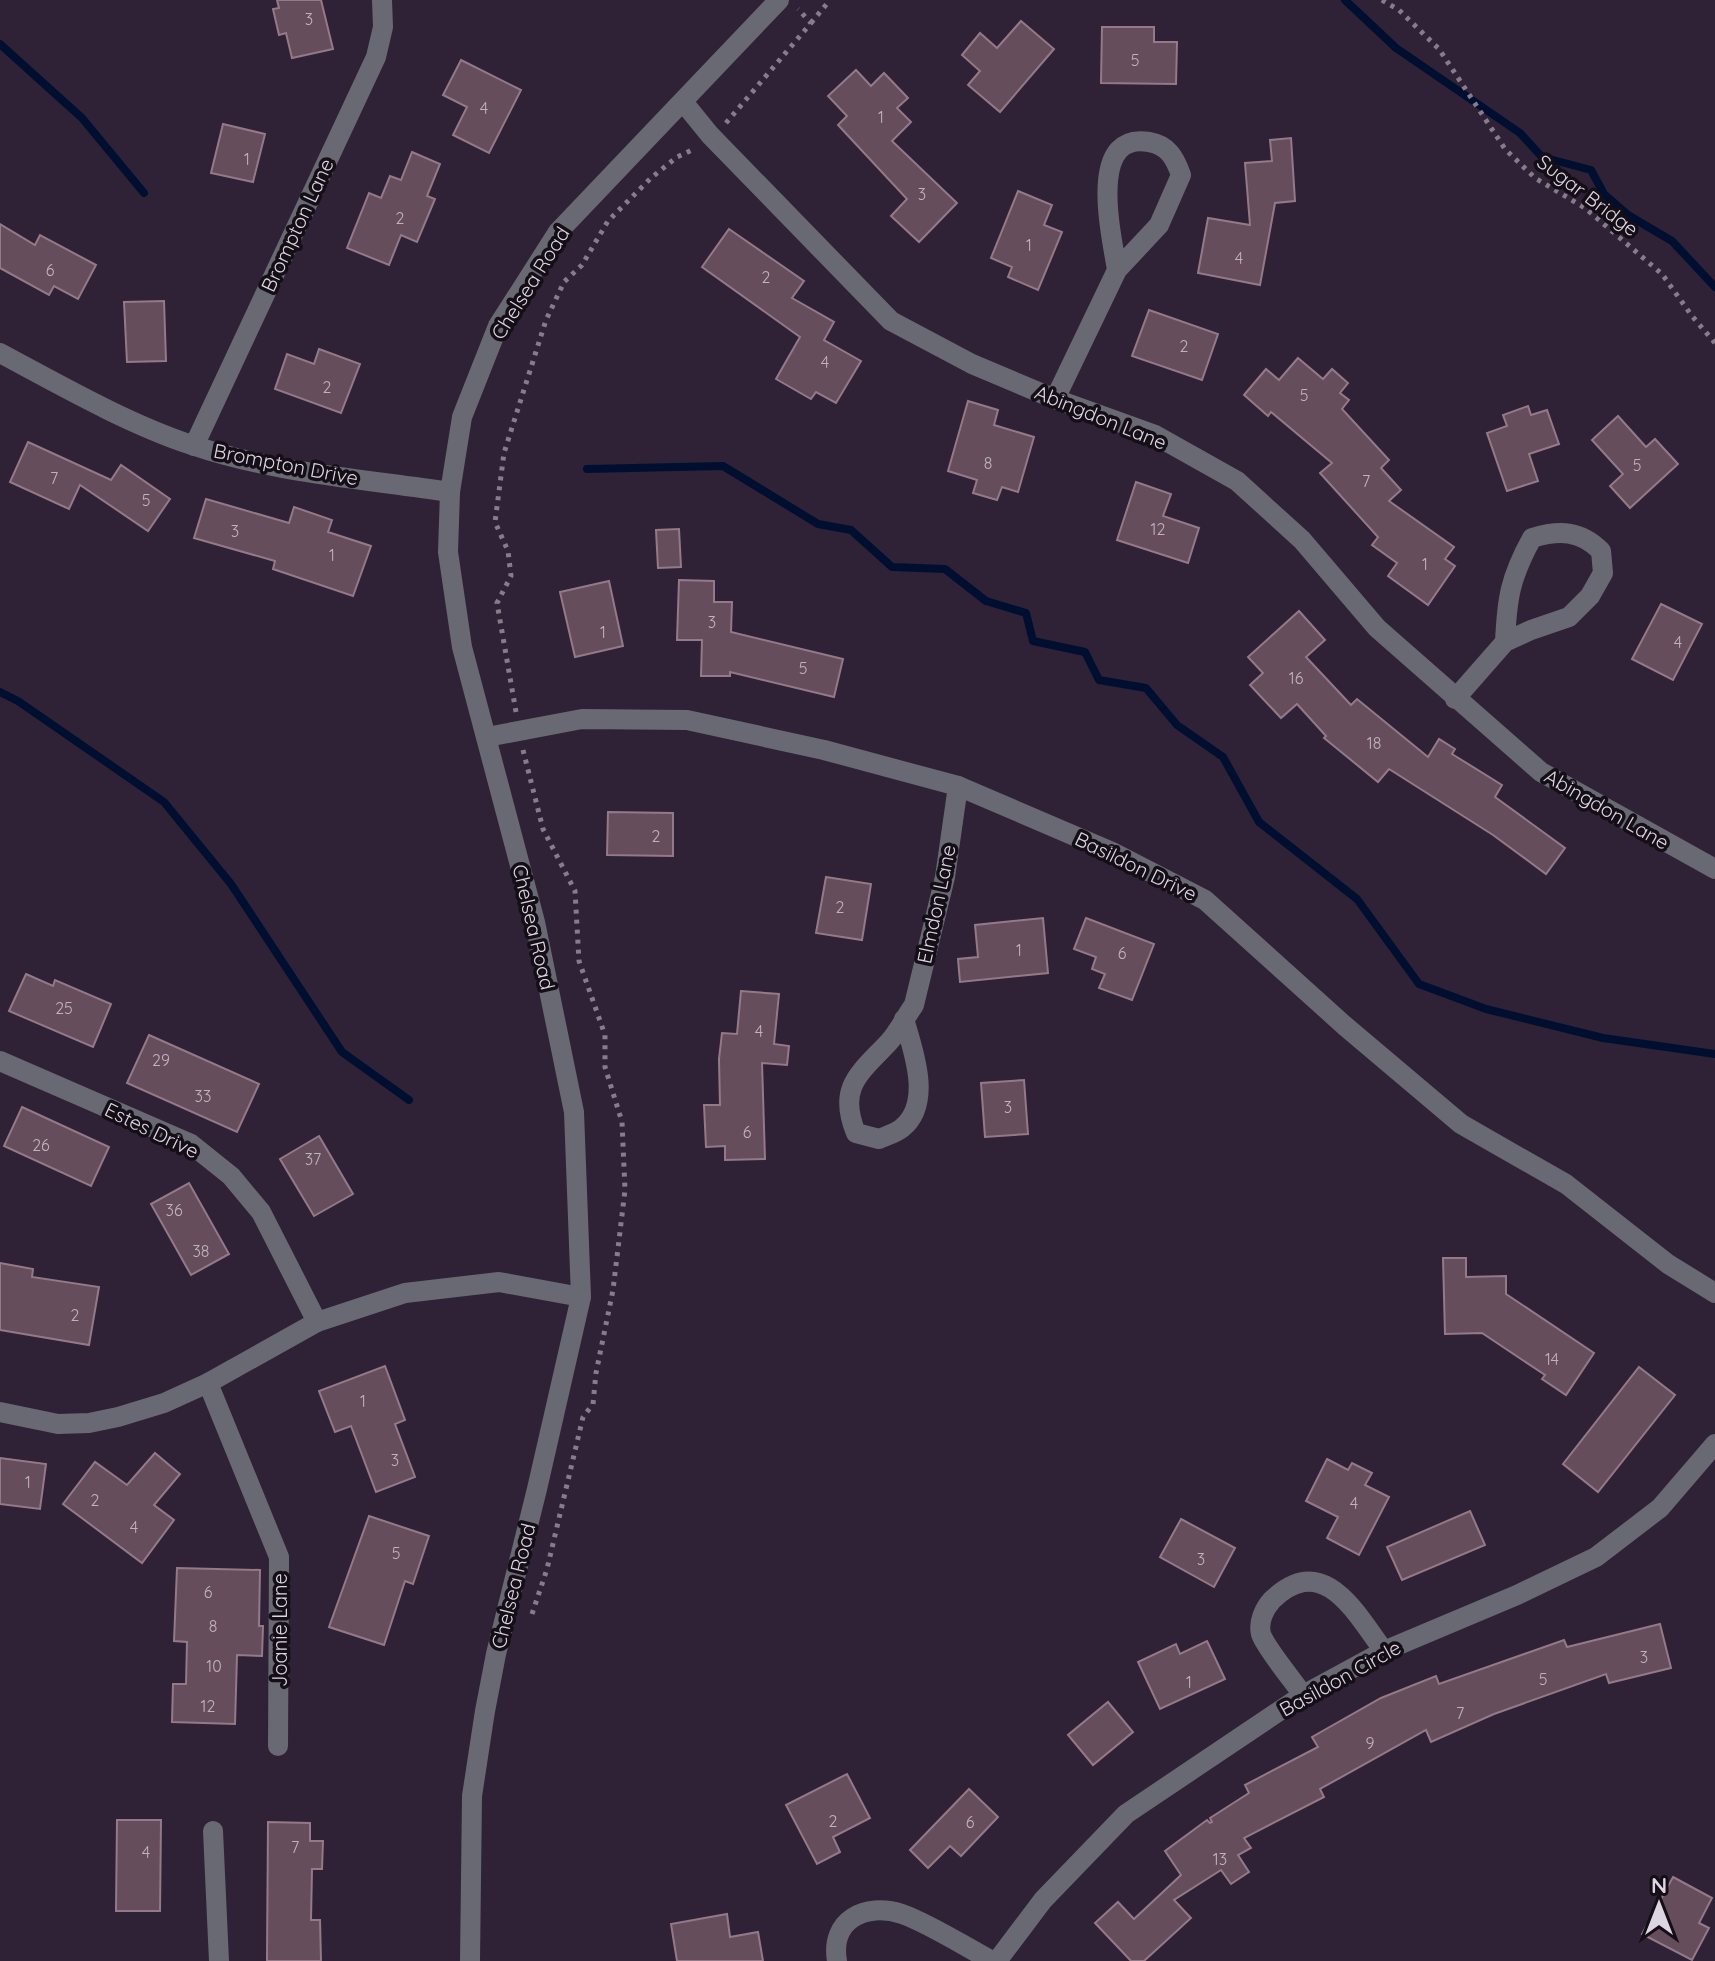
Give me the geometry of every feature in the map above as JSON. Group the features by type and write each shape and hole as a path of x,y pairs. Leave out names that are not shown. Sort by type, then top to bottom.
{"street":[{"name":"Brompton Lane","path":"194,446 376,57 383,27 382,0"},
{"name":"Chelsea Road","path":"470,1961 472,1796 485,1711 581,1297 574,1112 535,922 462,647 448,552 450,492 462,417 498,326 558,232 787,3"},
{"name":"Abingdon Lane","path":"684,103 710,135 891,321 972,364 1055,399 1155,435 1237,481 1302,540 1377,628 1541,772 1715,869"},
{"path":"1055,399 1117,270 1159,225 1181,175 1174,157 1160,143 1140,140 1119,148 1110,164 1107,195 1117,270"},
{"name":"Brompton Drive","path":"0,353 152,431 194,446 265,464 450,492"},
{"path":"1455,699 1505,642 1569,617 1590,596 1603,573 1601,551 1591,541 1573,533 1553,532 1532,538 1517,565 1507,596 1505,642"},
{"name":"Basildon Drive","path":"487,737 582,719 687,720 824,750 958,786 1112,852 1205,900 1345,1026 1461,1124 1566,1184 1668,1264 1715,1293"},
{"name":"Elmdon Lane","path":"904,1019 918,1071 918,1100 904,1127 879,1139 856,1133 847,1113 850,1086 867,1063 892,1039 904,1019 914,1005 945,877 958,786"},
{"name":"Estes Drive","path":"0,1061 191,1144 231,1176 261,1212 317,1322"},
{"path":"0,1412 58,1424 89,1423 164,1403 208,1383 317,1322 405,1293 499,1282 581,1297"},
{"name":"Joanie Lane","path":"208,1383 279,1557 278,1746"},
{"name":"Basildon Circle","path":"994,1961 1043,1900 1126,1814 1303,1695 1384,1651 1517,1595 1596,1557 1660,1508 1715,1444"},
{"path":"1303,1695 1261,1635 1261,1617 1270,1602 1285,1590 1308,1582 1326,1584 1342,1594 1384,1651"},
{"path":"213,1831 219,1961"},
{"path":"837,1961 837,1933 845,1921 880,1911 901,1914 994,1961"}],"path":[{"path":"722,126 830,0"},
{"name":"Sugar Bridge","path":"1382,0 1399,10 1439,49 1505,149 1535,178 1585,208 1662,274 1715,343"},
{"path":"787,3 811,23"},
{"path":"516,710 497,603 511,576 508,551 495,522 504,453 546,320 564,282 582,265 608,221 651,178 677,157 698,147"}],"building":[{"path":"277,0 321,0 333,49 292,58 286,33 279,35 273,9 279,8"},
{"path":"1021,21 1054,49 1000,112 968,85 980,71 962,55 980,33 997,48"},
{"path":"1102,27 1154,27 1154,42 1177,42 1176,84 1101,83"},
{"path":"461,60 521,90 489,153 453,135 467,107 443,95"},
{"path":"856,70 871,86 884,73 908,98 897,108 911,122 892,141 957,203 919,242 891,216 907,199 838,125 847,116 828,96"},
{"path":"223,124 265,134 253,182 211,173"},
{"path":"1291,138 1295,201 1275,203 1260,285 1198,273 1208,218 1250,225 1245,163 1272,161 1270,140"},
{"path":"412,152 440,164 427,196 435,199 417,242 401,235 389,265 347,248 369,193 381,198 390,176 401,180"},
{"path":"1018,191 1052,205 1044,225 1062,232 1038,290 1008,277 1012,267 991,258"},
{"path":"0,224 35,245 40,235 96,265 78,299 54,286 49,295 0,268"},
{"path":"729,229 804,281 792,298 834,322 824,340 861,361 836,403 816,392 811,399 776,379 800,337 702,267"},
{"path":"164,301 166,361 127,362 124,302"},
{"path":"1149,310 1218,334 1202,380 1132,356"},
{"path":"319,349 360,364 341,413 275,389 287,354 314,364"},
{"path":"1298,358 1323,379 1332,369 1348,383 1340,393 1349,400 1342,409 1389,460 1381,468 1401,490 1389,501 1454,547 1445,559 1455,566 1428,605 1388,576 1397,563 1372,545 1378,537 1320,473 1332,463 1271,412 1268,416 1244,395 1266,369 1279,380"},
{"path":"968,401 998,410 994,425 1034,437 1018,492 1002,487 997,500 973,493 977,480 948,471"},
{"path":"1528,406 1531,415 1547,410 1559,444 1529,454 1538,481 1507,491 1487,433 1507,426 1503,415"},
{"path":"1618,416 1646,447 1655,439 1678,464 1630,508 1610,486 1623,474 1592,440"},
{"path":"28,442 111,480 121,465 170,499 148,531 80,485 69,509 10,482"},
{"path":"1136,482 1171,494 1163,516 1199,528 1188,563 1117,540"},
{"path":"206,499 289,523 294,507 332,520 328,532 371,546 353,596 273,569 275,561 194,538"},
{"path":"679,529 681,567 658,568 656,530"},
{"path":"679,580 714,581 714,602 732,602 731,632 843,659 834,697 730,672 730,676 701,676 702,640 677,640"},
{"path":"609,581 623,646 575,657 560,592"},
{"path":"1661,604 1702,624 1673,680 1632,659"},
{"path":"1299,611 1325,640 1306,657 1351,705 1357,699 1428,757 1439,739 1455,749 1452,754 1502,785 1495,797 1565,848 1546,874 1493,835 1389,769 1378,782 1324,738 1326,736 1297,704 1281,718 1250,685 1263,673 1248,657"},
{"path":"608,812 673,813 673,856 607,855"},
{"path":"826,877 871,884 862,940 816,933"},
{"path":"1043,918 1048,973 960,982 958,959 978,957 975,925"},
{"path":"1086,918 1154,944 1132,1000 1099,988 1105,974 1092,969 1096,957 1074,949"},
{"path":"26,974 53,986 55,980 111,1004 93,1047 9,1011"},
{"path":"741,991 779,994 774,1044 789,1046 787,1065 762,1063 765,1159 725,1160 725,1146 706,1147 704,1105 720,1105 722,1033 737,1034"},
{"path":"149,1035 259,1084 237,1132 127,1083"},
{"path":"1024,1080 1028,1134 985,1137 981,1083"},
{"path":"22,1107 109,1147 91,1186 4,1146"},
{"path":"319,1136 353,1194 314,1216 280,1159"},
{"path":"189,1183 229,1254 191,1275 151,1204"},
{"path":"1443,1258 1466,1258 1466,1277 1506,1276 1506,1294 1594,1353 1566,1395 1542,1379 1545,1375 1482,1333 1445,1334"},
{"path":"0,1263 33,1269 32,1277 99,1287 89,1345 0,1330"},
{"path":"385,1366 405,1420 395,1424 415,1477 376,1492 351,1426 335,1432 319,1391"},
{"path":"1639,1367 1675,1395 1598,1492 1563,1464"},
{"path":"155,1453 180,1474 154,1505 174,1520 142,1563 63,1504 95,1462 127,1485"},
{"path":"0,1458 46,1464 40,1509 0,1504"},
{"path":"1327,1459 1348,1470 1352,1463 1372,1473 1365,1485 1389,1497 1359,1555 1327,1538 1338,1517 1306,1501"},
{"path":"1470,1511 1485,1545 1402,1580 1387,1547"},
{"path":"369,1516 429,1536 413,1584 405,1581 384,1645 329,1627"},
{"path":"1181,1519 1235,1548 1214,1587 1160,1557"},
{"path":"177,1568 260,1570 262,1656 237,1655 235,1724 172,1722 173,1684 186,1684 187,1642 174,1641"},
{"path":"1660,1624 1671,1668 1609,1683 1606,1674 1494,1714 1431,1742 1426,1730 1320,1789 1324,1797 1244,1838 1251,1848 1238,1855 1249,1872 1231,1884 1221,1870 1174,1900 1191,1918 1144,1961 1131,1961 1095,1923 1118,1902 1134,1919 1181,1875 1165,1851 1207,1820 1212,1822 1210,1818 1249,1793 1245,1785 1318,1747 1312,1737 1381,1698 1436,1676 1439,1684 1564,1640 1567,1647"},
{"path":"1207,1641 1225,1679 1160,1709 1138,1662 1176,1644 1180,1654"},
{"path":"1108,1702 1133,1732 1093,1765 1068,1735"},
{"path":"847,1774 870,1818 833,1837 840,1852 817,1864 786,1805"},
{"path":"969,1789 998,1817 961,1856 950,1846 928,1868 910,1850"},
{"path":"117,1820 161,1820 160,1911 116,1911"},
{"path":"268,1822 310,1823 310,1841 323,1841 322,1869 312,1869 311,1920 320,1920 321,1961 267,1961"},
{"path":"1673,1877 1712,1898 1699,1923 1709,1928 1692,1960 1642,1934"},
{"path":"727,1914 730,1937 758,1932 763,1961 677,1961 671,1924"}],"waterway":[{"path":"1345,0 1396,48 1520,133 1542,157 1591,170 1604,194 1628,215 1672,241 1715,287"},
{"path":"0,44 82,118 144,193"},
{"path":"587,469 723,466 818,524 851,530 892,567 945,569 986,601 1026,613 1033,641 1085,652 1099,680 1146,688 1177,725 1223,757 1259,822 1357,899 1419,984 1486,1009 1603,1038 1715,1054"},
{"path":"0,692 18,701 164,802 231,884 342,1052 409,1100"}]}
